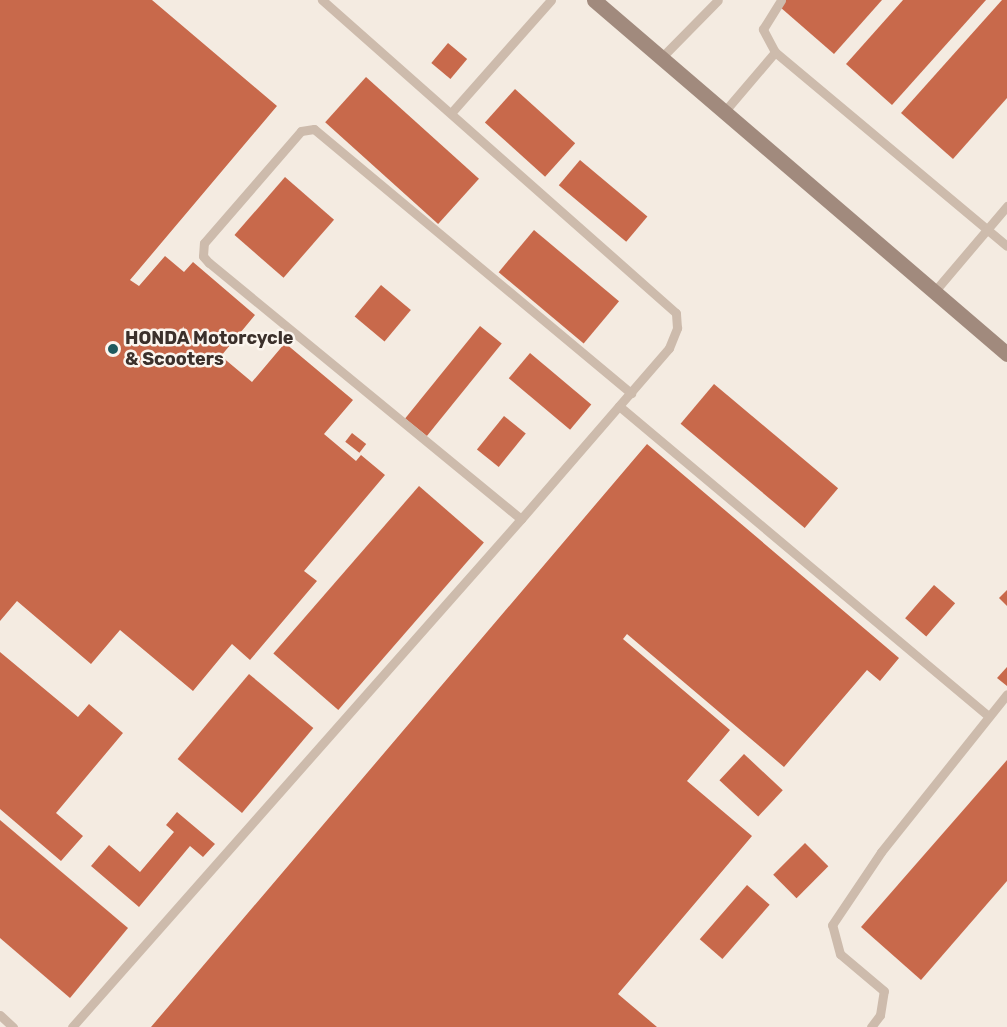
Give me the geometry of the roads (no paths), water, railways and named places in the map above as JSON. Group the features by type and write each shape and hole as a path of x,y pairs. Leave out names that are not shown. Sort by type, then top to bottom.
{"street":[{"path":"594,0 1007,354"}],"lane":[{"path":"72,1027 669,348 676,313 322,0"},
{"path":"451,113 551,0"},
{"path":"661,58 718,0"},
{"path":"781,0 763,29 775,52 1007,246"},
{"path":"724,112 775,52"},
{"path":"521,519 202,256 204,243 295,138 314,129 631,393"},
{"path":"934,291 1007,206"},
{"path":"619,406 988,716"},
{"path":"871,1027 880,1015 884,991 840,954 832,925 881,852 1007,694"},
{"path":"0,1015 14,1027"}],"place":[{"name":"HONDA Motorcycle & Scooters","path":"113,349"}]}
